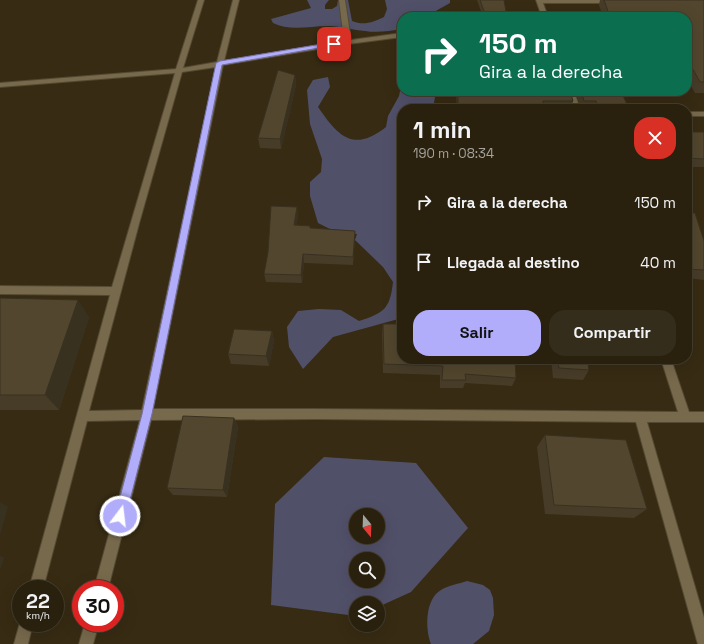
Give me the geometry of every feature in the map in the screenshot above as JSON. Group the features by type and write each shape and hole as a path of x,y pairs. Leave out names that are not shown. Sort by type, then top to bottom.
{"street":[{"path":"38,580 84,416 115,291 178,71 201,0"},
{"path":"103,580 147,414 220,63 236,0"},
{"path":"342,0 348,42"},
{"path":"543,12 539,0 618,1"},
{"path":"0,85 178,71 348,42 397,37"},
{"path":"692,114 704,114"},
{"path":"0,290 115,291"},
{"path":"668,364 686,418"},
{"path":"84,416 147,414 704,417"},
{"path":"640,417 704,640"},
{"path":"21,644 24,632"},
{"path":"86,644 89,632"}],"shaded area":[{"path":"307,0 329,0 325,5 325,9 332,9 337,6 338,0 348,0 352,21 364,23 372,22 384,17 387,9 385,0 450,0 450,3 434,12 397,12 397,30 379,32 331,26 294,28 280,26 273,23 271,19 311,8"},
{"path":"328,77 330,87 318,107 332,126 347,138 355,140 364,139 374,135 386,127 388,116 399,96 435,96 434,104 397,104 397,319 333,337 303,369 289,347 287,327 298,311 319,309 341,310 359,321 384,309 390,298 393,282 383,267 355,240 357,234 336,232 318,223 310,196 310,182 321,172 322,159 310,124 307,90 313,80"},
{"path":"324,457 416,463 468,528 411,592 385,604 385,596 349,596 349,615 271,605 275,504"},
{"path":"467,581 483,585 490,590 493,598 494,615 489,631 473,644 431,644 427,623 429,607 432,600 436,594 444,588"}],"building":[{"path":"480,0 504,0 506,12 484,12"},
{"path":"604,0 704,0 704,82 700,82 692,68 692,12 608,12"},
{"path":"278,70 295,75 280,139 258,138"},
{"path":"458,96 572,96 573,101 543,101 543,104 458,104"},
{"path":"582,96 623,96 627,104 597,104 596,101 584,101"},
{"path":"692,132 704,132 704,159 692,158"},
{"path":"271,206 297,207 294,225 310,226 310,228 355,231 353,257 303,254 301,275 264,274 268,252"},
{"path":"692,213 695,213 704,241 704,270 692,269"},
{"path":"0,298 78,300 45,395 0,395"},
{"path":"383,324 397,324 397,364 515,364 516,378 465,374 466,380 442,380 443,366 384,364"},
{"path":"234,329 272,331 266,356 228,354"},
{"path":"558,364 588,364 589,370 559,368"},
{"path":"183,416 234,418 223,490 167,488"},
{"path":"545,435 626,440 647,509 554,505"}],"route":[{"path":"120,516 147,414 220,63 334,44"}]}
